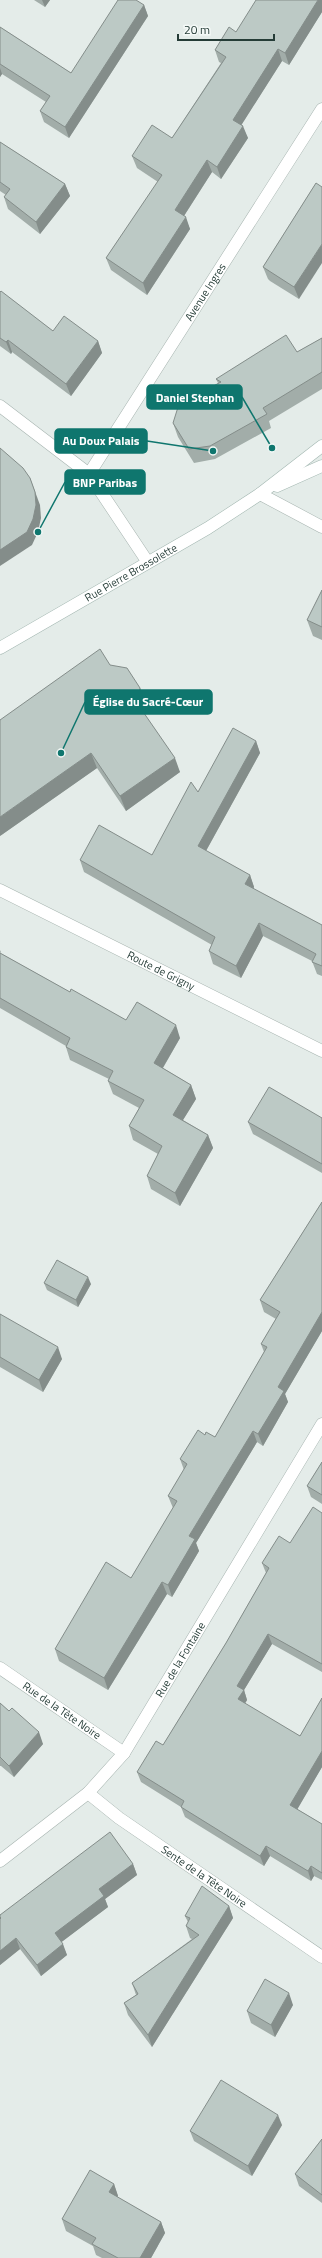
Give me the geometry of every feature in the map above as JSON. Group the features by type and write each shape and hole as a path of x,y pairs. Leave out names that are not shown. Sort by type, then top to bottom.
{"street":[{"name":"Avenue Ingres","path":"89,474 322,109"},
{"path":"0,406 89,474 147,561"},
{"name":"Rue Pierre Brossolette","path":"0,648 147,561 208,528 260,494 322,446"},
{"name":"Rue Pierre Brossolette","path":"260,494 322,466"},
{"path":"260,494 322,527"},
{"name":"Route de Grigny","path":"0,890 322,1051"},
{"name":"Rue de la Fontaine","path":"0,1861 88,1793 124,1753 322,1424"},
{"name":"Rue de la Tête Noire","path":"0,1668 124,1753"},
{"name":"Sente de la Tête Noire","path":"88,1793 120,1818 322,1957"}],"building":[{"path":"118,0 136,0 144,5 65,127 40,111 50,96 0,64 0,27 71,73"},
{"path":"256,0 318,0 285,53 278,49 233,120 243,126 217,167 207,160 175,210 186,217 143,283 106,258 162,175 132,156 152,125 172,138 226,57 215,50 229,27 236,32"},
{"path":"0,142 65,184 36,222 4,197 10,189 0,182"},
{"path":"316,183 322,187 322,244 294,287 263,267"},
{"path":"1,291 53,331 64,316 98,341 66,384 8,340 6,342 0,338"},
{"path":"286,335 297,352 322,338 322,372 263,408 267,414 210,446 189,449 173,423 179,404 221,382 216,379"},
{"path":"0,448 23,468 30,478 35,492 36,505 33,519 27,532 0,550"},
{"path":"322,590 322,627 307,620"},
{"path":"100,649 110,665 127,668 140,688 137,703 175,758 120,796 91,753 0,817 0,720"},
{"path":"233,728 256,741 198,846 250,875 245,884 322,925 322,966 312,962 316,954 259,923 236,966 209,951 215,937 80,860 99,825 152,855 191,782 198,792"},
{"path":"0,953 70,992 71,989 126,1020 137,1002 176,1025 154,1063 191,1085 173,1115 208,1135 175,1193 147,1176 162,1146 129,1126 144,1100 108,1081 113,1071 66,1047 70,1038 0,998"},
{"path":"269,1087 322,1118 322,1164 248,1122"},
{"path":"322,1202 322,1312 278,1387 284,1391 258,1434 253,1431 189,1536 195,1539 168,1585 162,1582 104,1678 55,1649 106,1562 131,1578 177,1501 168,1496 187,1464 180,1459 198,1430 205,1435 206,1432 215,1437 267,1347 261,1344 280,1312 260,1300"},
{"path":"57,1260 88,1277 76,1300 44,1283"},
{"path":"0,1314 58,1347 39,1380 0,1357"},
{"path":"322,1462 322,1495 307,1486"},
{"path":"313,1507 322,1513 322,1664 268,1634 237,1686 244,1690 238,1699 300,1736 322,1698 322,1751 290,1805 322,1824 322,1873 311,1866 308,1871 266,1846 260,1856 181,1807 184,1801 137,1772 156,1741 163,1745 226,1643 269,1568 262,1563 279,1536 290,1543"},
{"path":"0,1703 9,1711 12,1708 39,1732 9,1766 0,1757"},
{"path":"110,1832 133,1864 99,1889 104,1896 55,1933 63,1944 37,1965 16,1938 0,1951 0,1915"},
{"path":"202,1886 229,1906 148,2035 124,2003 138,1994 132,1983 199,1935 186,1926 190,1918 185,1916"},
{"path":"265,1979 289,1993 271,2025 247,2011"},
{"path":"221,2080 278,2115 248,2166 190,2131"},
{"path":"322,2139 322,2195 295,2174"},
{"path":"90,2170 114,2184 109,2192 161,2222 140,2258 118,2258 92,2244 96,2238 62,2219"}],"place":[{"name":"Daniel Stephan","path":"272,448"},
{"name":"Au Doux Palais","path":"213,451"},
{"name":"BNP Paribas","path":"38,532"},
{"name":"Église du Sacré-Cœur","path":"61,753"}]}
